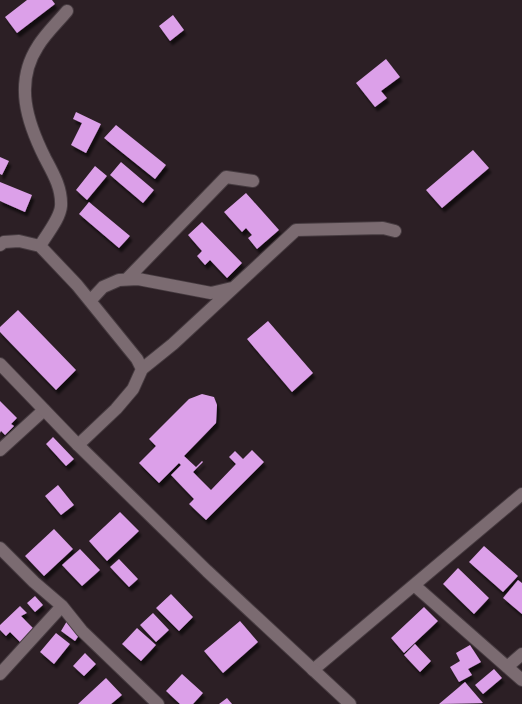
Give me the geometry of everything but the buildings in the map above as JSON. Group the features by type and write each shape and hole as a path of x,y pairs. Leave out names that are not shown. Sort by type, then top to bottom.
{"street":[{"path":"40,246 61,208 61,197 58,183 37,143 24,99 24,88 28,68 38,46 67,11"},
{"path":"127,279 226,177 253,181"},
{"path":"78,445 116,409 133,389 142,369 173,344 296,230 383,228 395,231"},
{"path":"0,245 4,242 19,241 40,246 77,285 137,359 142,369"},
{"path":"90,301 108,284 127,279 138,279 211,293 233,288"},
{"path":"0,364 78,445 207,571 350,704"},
{"path":"0,450 44,410"},
{"path":"313,670 522,494"},
{"path":"0,548 34,582 62,606 82,631 158,704"},
{"path":"414,585 522,680"},
{"path":"0,674 62,606"},
{"path":"507,667 522,654"}]}
